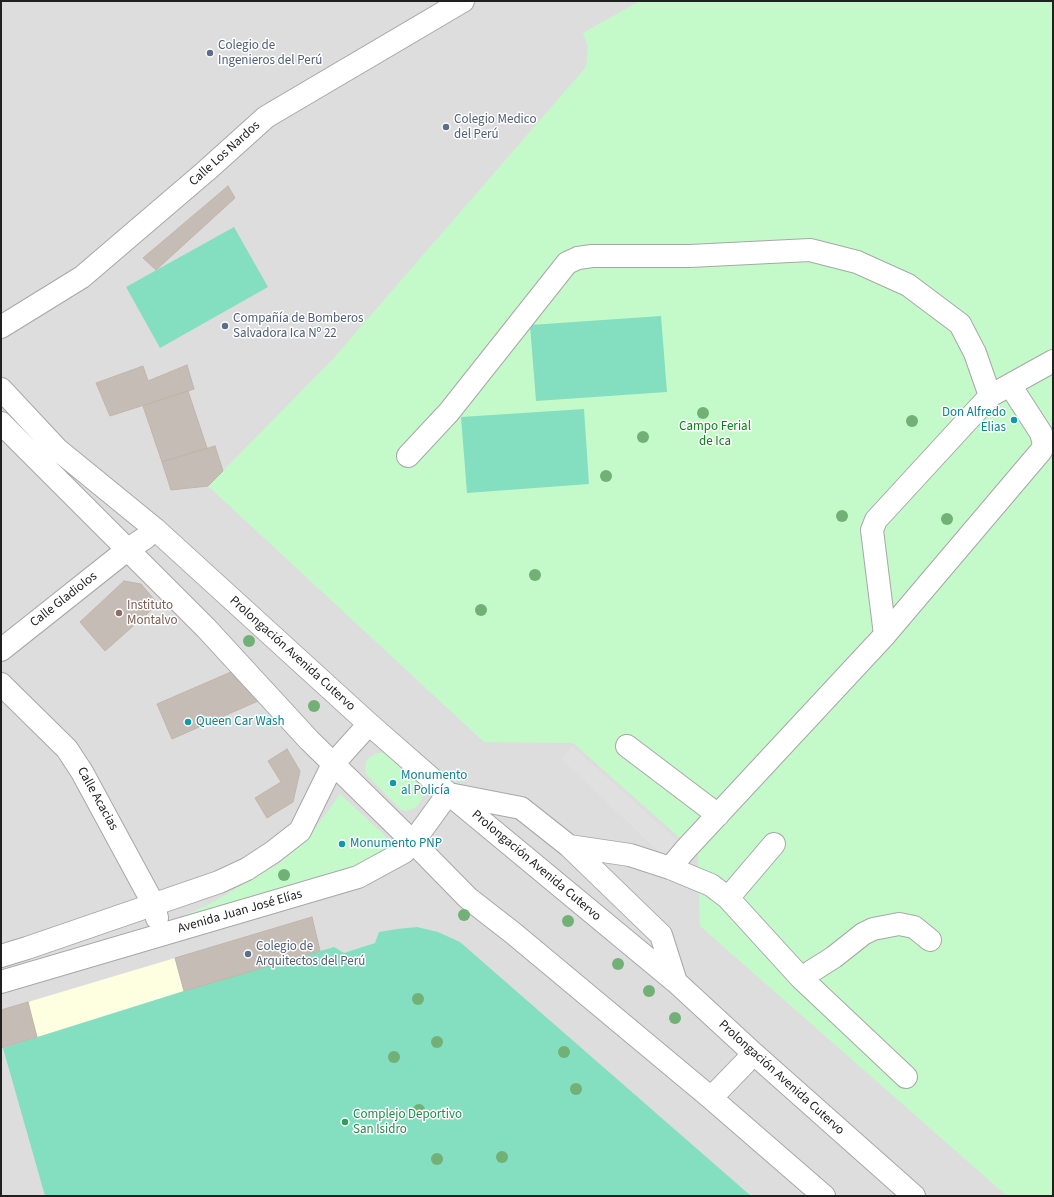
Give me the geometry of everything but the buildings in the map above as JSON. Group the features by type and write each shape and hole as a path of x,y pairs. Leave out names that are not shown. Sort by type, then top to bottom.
{"street":[{"name":"Calle Los Nardos","path":"1,327 82,277 206,171 266,117 464,1"},
{"path":"408,456 449,412 566,263 578,258 592,256 690,256 810,250 857,262 908,285 960,324 975,353 990,396"},
{"path":"885,635 872,530 876,520 990,396 1053,361"},
{"path":"670,868 684,850 885,635 1042,451 1044,444 1041,433 1010,385"},
{"name":"Prolongación Avenida Cutervo","path":"1,389 57,449 155,529 368,724 449,794 676,982 753,1053 914,1196"},
{"path":"1,423 211,634 309,740 468,898 513,933 712,1098 824,1196"},
{"name":"Calle Gladiolos","path":"1,650 155,529"},
{"name":"Calle Acacias","path":"1,684 67,750 82,772 154,905 161,935"},
{"path":"1,956 219,882 246,869 273,852 300,831 333,764 368,724"},
{"path":"627,746 718,815"},
{"path":"449,794 521,808 569,846 661,935 676,982"},
{"name":"Avenida Juan José Elías","path":"1,982 358,877 404,852 449,794"},
{"path":"728,898 774,844"},
{"path":"569,846 630,856 670,868 711,885 728,898 801,978 906,1077"},
{"path":"801,978 834,957 863,934 873,929 899,924 914,927 930,940"},
{"path":"712,1098 753,1053"}],"shaded area":[{"path":"1,1 1053,1 1053,1196 1,1196"},
{"path":"572,746 694,856 680,872 561,759"},
{"path":"175,958 184,991 37,1037 28,1002"}],"green space":[{"name":"Campo Ferial de Ica","path":"640,1 1053,1 1053,1196 1007,1196 700,926 698,854 573,743 484,742 208,486 332,360 586,67 588,47 583,33"},
{"path":"234,227 268,287 160,348 126,287"},
{"path":"661,316 667,392 536,401 530,325"},
{"path":"584,409 589,484 467,493 461,417"},
{"path":"384,753 388,756 420,785 423,795 419,804 415,808 406,811 401,810 367,775 365,771 366,761 374,754"},
{"path":"340,794 394,844 356,867 170,923 215,901 280,863 306,840"},
{"name":"Complejo Deportivo San Isidro","path":"417,927 438,932 460,942 751,1196 45,1196 3,1048 184,991 334,947 344,953 375,943 379,932"}],"place":[{"name":"Colegio de Ingenieros del Perú","path":"210,53"},
{"name":"Colegio Medico del Perú","path":"446,127"},
{"name":"Compañía de Bomberos Salvadora Ica Nº 22","path":"225,326"},
{"name":"Don Alfredo Elias","path":"1014,420"},
{"name":"Instituto Montalvo","path":"119,613"},
{"name":"Queen Car Wash","path":"188,722"},
{"name":"Monumento al Policía","path":"393,783"},
{"name":"Monumento PNP","path":"342,844"},
{"name":"Colegio de Arquitectos del Perú","path":"248,954"},
{"name":"Complejo Deportivo San Isidro","path":"345,1122"}]}
